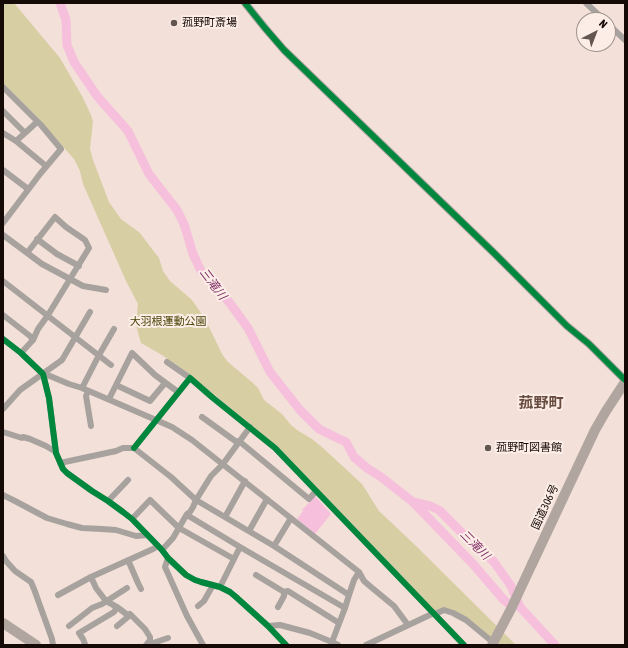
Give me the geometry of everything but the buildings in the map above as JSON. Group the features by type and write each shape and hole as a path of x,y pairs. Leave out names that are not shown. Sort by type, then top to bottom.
{"highway":[{"name":"国道306号","path":"492,645 511,609 595,430 625,381"},
{"path":"3,623 36,645"}],"street":[{"path":"245,3 284,50 495,254 567,326 600,354 625,381"},
{"path":"586,3 596,12"},
{"path":"616,32 625,40"},
{"path":"3,87 61,149 46,166 3,223"},
{"path":"3,111 25,133"},
{"path":"16,141 37,122"},
{"path":"3,132 46,166"},
{"path":"3,170 28,190"},
{"path":"3,210 9,215"},
{"path":"21,353 33,340 38,329 89,248 85,240 54,217 27,253"},
{"path":"3,235 42,264 83,286 106,290"},
{"path":"37,239 57,254 79,266"},
{"path":"3,281 111,365"},
{"path":"3,409 20,390 62,360 90,312"},
{"path":"3,315 33,340"},
{"path":"91,426 85,390 99,355 114,329"},
{"path":"3,339 21,353 43,374 156,420 185,435 359,572 371,588 394,606 408,625"},
{"path":"109,400 132,353 155,375 178,392"},
{"path":"167,362 190,378 276,448 464,645"},
{"path":"43,374 49,398 56,452 60,463 67,473 132,519 186,575 195,580 220,587 230,592 268,626 286,645"},
{"path":"134,448 190,378"},
{"path":"116,385 150,401 165,383"},
{"path":"202,417 239,442 308,499 316,491"},
{"path":"58,594 128,560 160,548 173,538 211,476 223,464 250,427"},
{"path":"3,432 17,437 30,439 56,452"},
{"path":"60,463 116,451 123,448 134,448 196,500 274,546 349,595"},
{"path":"108,501 128,480"},
{"path":"225,517 245,482"},
{"path":"3,496 47,518 82,528 116,530 136,536 148,535"},
{"path":"144,496 179,528 234,559"},
{"path":"249,531 267,499"},
{"path":"132,519 150,500"},
{"path":"187,515 345,608"},
{"path":"274,546 291,518"},
{"path":"220,587 240,547"},
{"path":"3,556 15,571 31,582 52,640 52,645"},
{"path":"168,558 164,567 187,616 203,645"},
{"path":"128,560 141,589"},
{"path":"268,626 280,625 310,633 334,644 339,622 354,580 359,572"},
{"path":"256,575 339,622"},
{"path":"91,577 96,588 106,601 129,616 130,614 141,625 150,640 147,645"},
{"path":"278,607 286,592 296,580"},
{"path":"198,606 204,601 213,585"},
{"path":"69,626 92,608 127,588"},
{"path":"84,645 83,639 79,633 114,612 117,607"},
{"path":"366,645 444,610 454,613 466,620 496,645"},
{"path":"117,626 129,616"},
{"path":"147,645 168,638"}],"green space":[{"name":"大羽根運動公園","path":"3,3 14,3 60,58 91,115 93,121 90,149 109,202 121,219 140,233 159,258 163,271 170,281 192,300 228,362 258,388 264,400 282,414 291,425 323,448 362,484 379,511 516,645 498,645 461,615 435,611 278,447 188,373 141,343 136,324 138,304 126,281 83,184 80,171 74,159 35,115 3,83"}],"shaded area":[{"path":"315,496 331,514 315,534 297,519 303,511 302,510"}],"waterway":[{"name":"三滝川","path":"60,3 66,20 67,45 74,62 97,96 128,131 149,174 177,210 184,224 193,254 201,271 229,302 248,328 270,372 300,410 319,429 346,442 354,457 413,502 473,564 503,599 509,604 520,607"},
{"name":"三滝川","path":"413,502 439,510 494,562 511,586 520,607 555,645"}],"cycle path":[{"path":"245,3 284,50 495,254 567,326 589,344 625,380"},
{"path":"3,339 21,353 43,374 49,398 56,453 63,469 132,519 186,575 195,580 220,587 230,592 268,626 286,645"},
{"path":"134,448 190,378 275,448 464,645"}],"place":[{"name":"菰野町斎場","path":"174,23"},
{"name":"菰野町図書館","path":"488,448"}],"district":[{"name":"菰野町","path":"541,403"}]}
